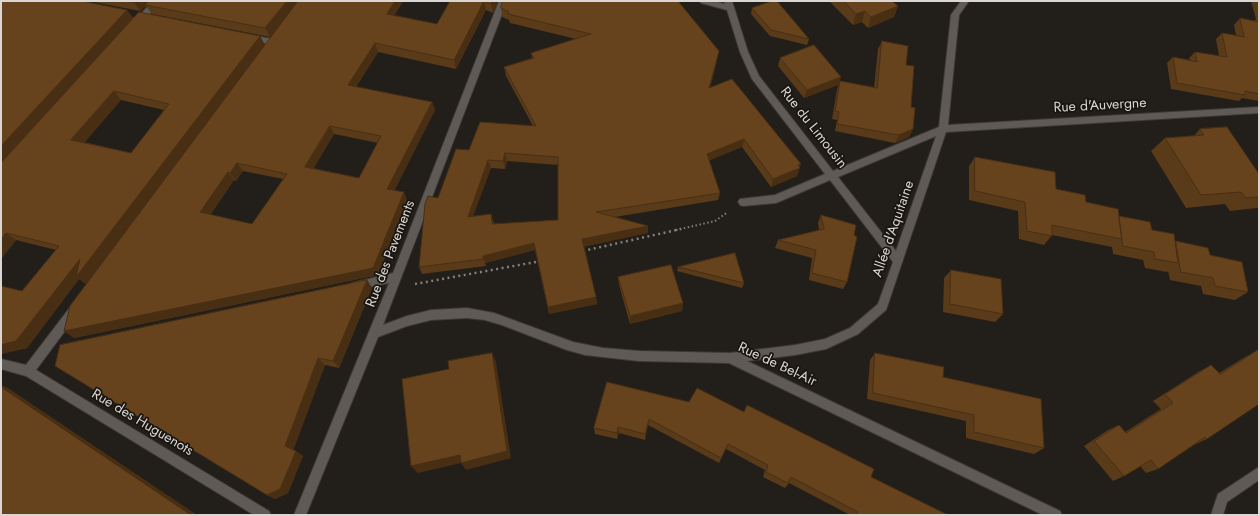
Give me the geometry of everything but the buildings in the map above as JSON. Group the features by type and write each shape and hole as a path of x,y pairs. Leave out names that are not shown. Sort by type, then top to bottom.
{"street":[{"path":"133,28 157,1"},
{"name":"Rue des Pavements","path":"300,515 397,277 503,1"},
{"path":"704,1 729,4"},
{"name":"Allée d'Aquitaine","path":"730,358 795,350 826,344 854,332 882,307 943,129 955,15 965,1"},
{"name":"Rue du Limousin","path":"729,4 744,52 755,77 898,261"},
{"path":"242,36 273,43"},
{"name":"Rue d'Auvergne","path":"743,202 776,199 943,129 1259,110"},
{"path":"344,288 397,277"},
{"path":"28,371 83,298"},
{"name":"Rue de Bel-Air","path":"374,334 402,321 440,313 468,312 500,320 584,350 621,355 690,355 730,358 1056,515"},
{"path":"44,350 60,346"},
{"name":"Rue des Huguenots","path":"1,364 28,371 265,515"},
{"path":"1217,515 1222,498 1259,473"}],"path":[{"path":"576,253 715,221 743,202"},
{"path":"397,277 417,285 545,260"}]}
